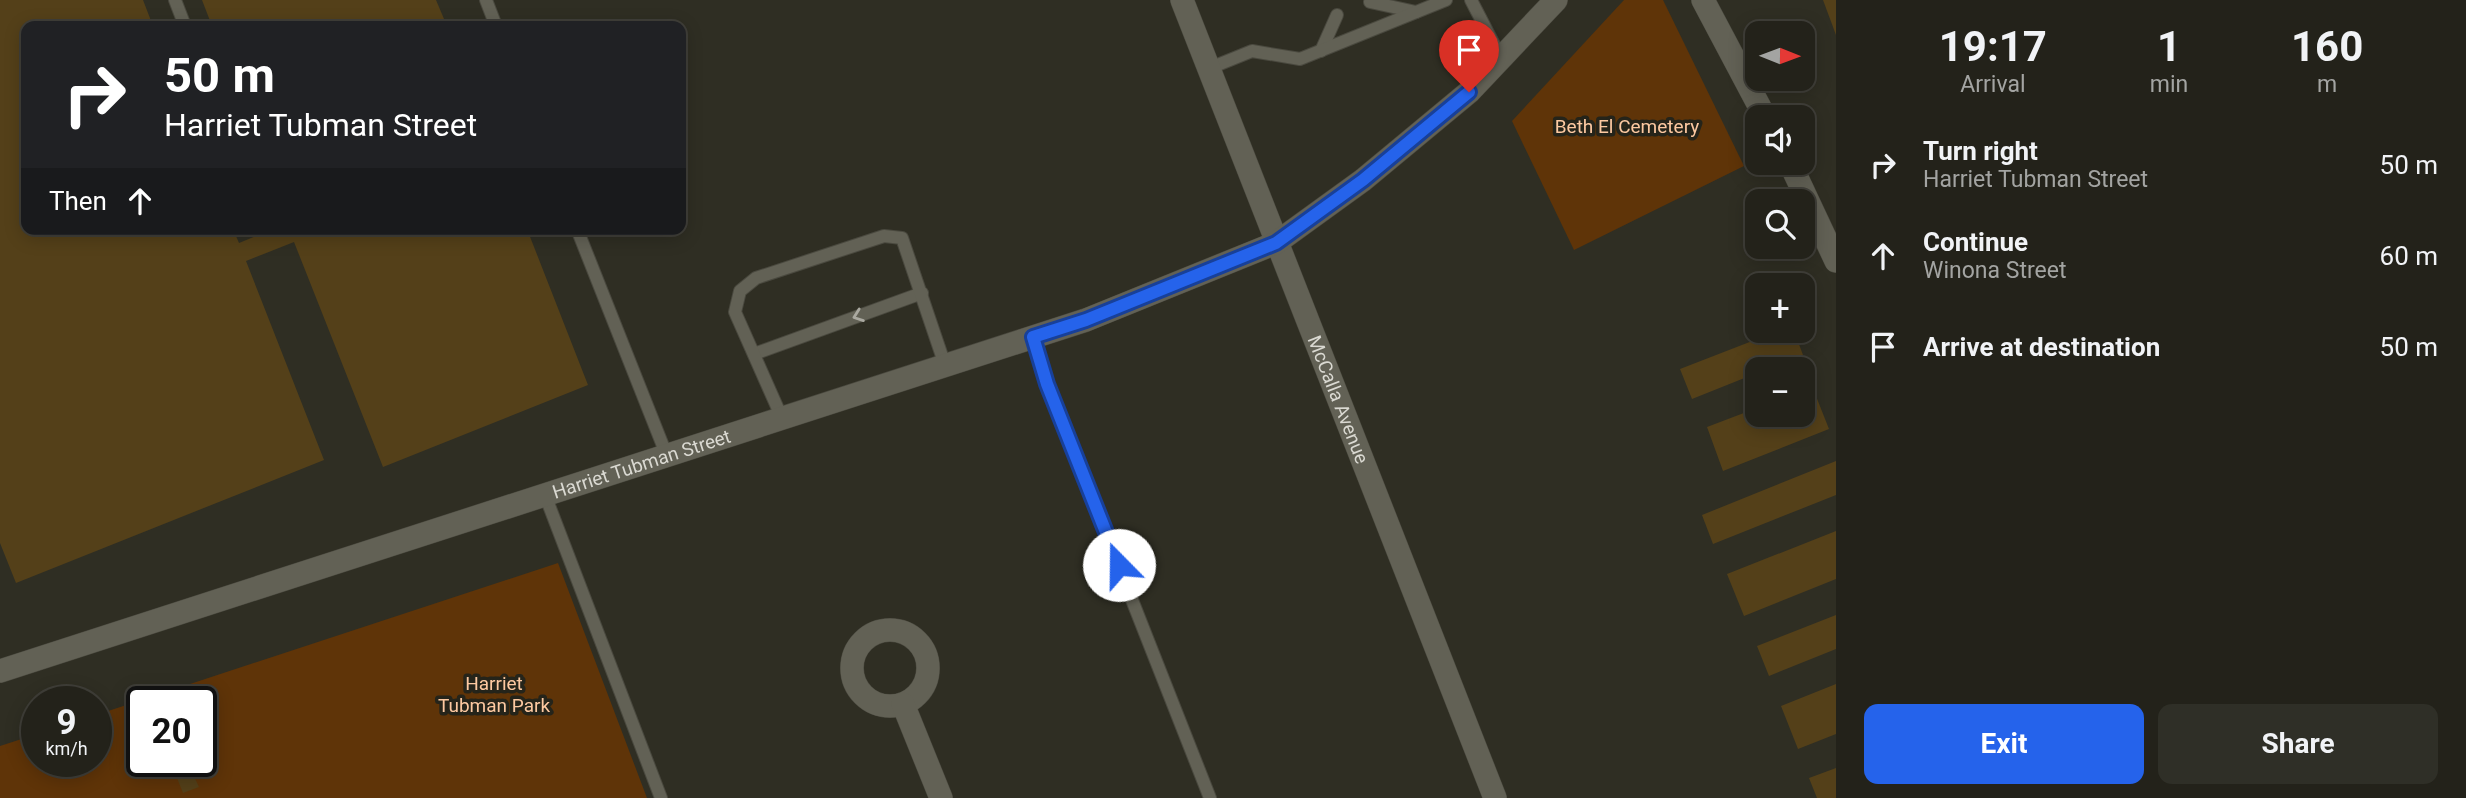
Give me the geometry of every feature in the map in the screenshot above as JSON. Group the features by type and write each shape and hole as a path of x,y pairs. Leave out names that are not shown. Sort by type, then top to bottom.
{"street":[{"name":"McCalla Avenue","path":"1182,0 1495,798"},
{"name":"Harriet Tubman Street","path":"0,671 1086,320 1276,243 1416,138 1469,92 1556,0"},
{"path":"1703,0 1759,105"},
{"path":"1796,175 1836,261"},
{"path":"903,704 941,798"}],"lane":[{"path":"175,0 184,21"},
{"path":"486,0 494,21"},
{"path":"1210,68 1252,51 1300,59 1446,0"},
{"path":"1471,0 1501,58"},
{"path":"1370,2 1416,12"},
{"path":"1321,51 1337,15"},
{"path":"579,235 667,456"},
{"path":"782,418 735,312 740,291 757,278 884,236 902,237 945,365"},
{"path":"754,354 922,293"},
{"path":"1033,337 1047,384 1210,798"},
{"path":"545,495 661,798"}],"green space":[{"name":"Beth El Cemetery","path":"1624,0 1663,0 1744,166 1574,250 1512,121"},
{"name":"Harriet Tubman Park","path":"558,563 647,798 0,798 0,746 21,739 21,777 112,777 112,710 126,705 126,777 217,777 217,686 184,686"}],"building":[{"path":"0,0 143,0 151,21 21,21 21,235 236,235 239,243 258,235 529,235 588,385 383,467 294,242 246,261 324,460 16,583 0,543"},
{"path":"202,0 436,0 445,21 210,21"},
{"path":"1823,0 1836,0 1836,35"},
{"path":"1747,343 1798,343 1803,355 1745,357 1745,378 1692,399 1680,369"},
{"path":"1815,394 1829,429 1723,471 1707,427 1745,413 1745,427 1815,427"},
{"path":"1836,461 1836,495 1713,544 1702,515"},
{"path":"1836,531 1836,579 1744,616 1727,574"},
{"path":"1836,615 1836,649 1769,676 1757,646"},
{"path":"1836,684 1836,734 1798,749 1781,706"},
{"path":"1836,768 1836,798 1817,798 1809,778"},
{"path":"194,777 199,787 183,793 177,778"}],"route":[{"path":"1119,565 1047,384 1033,337 1086,320 1276,243 1363,180 1469,92"}]}
